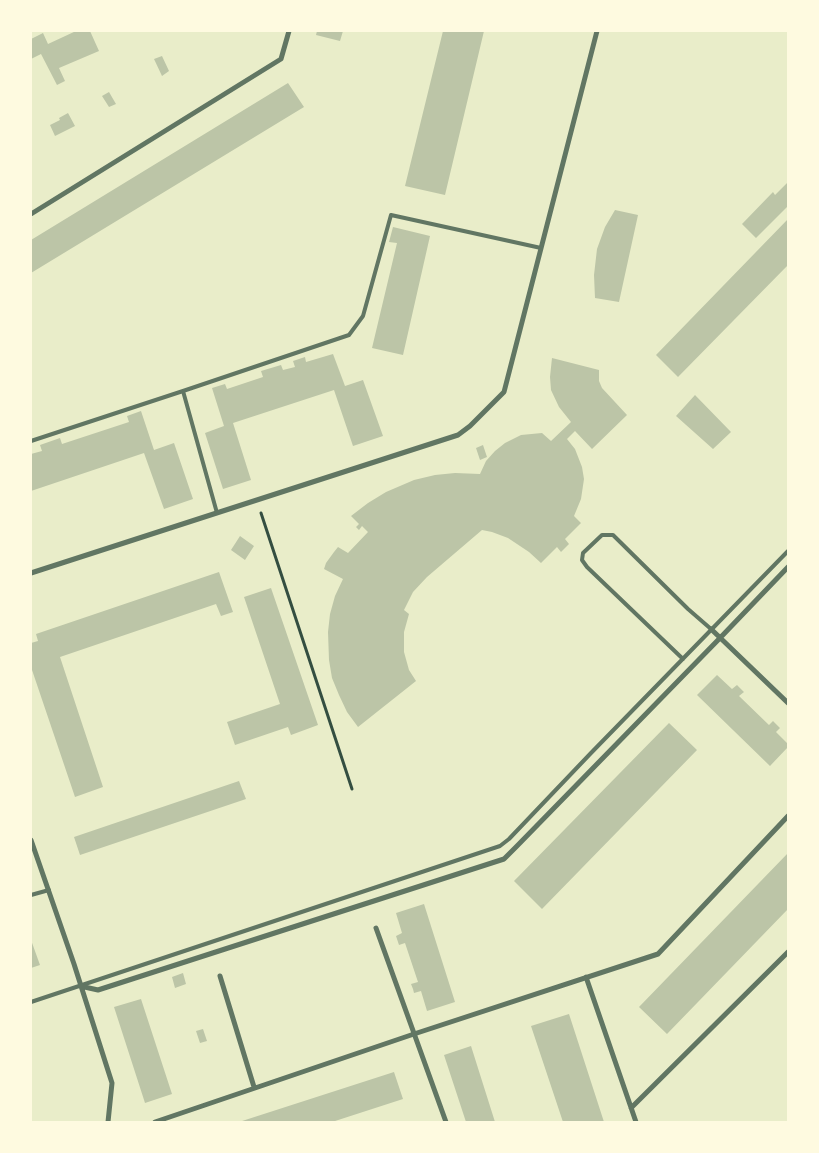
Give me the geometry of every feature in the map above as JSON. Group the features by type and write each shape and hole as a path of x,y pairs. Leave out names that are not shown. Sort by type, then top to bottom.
{"street":[{"path":"31,214 281,59 288,31"},
{"path":"31,573 458,435 470,426 504,392 597,31"},
{"path":"80,986 98,990 504,858 788,567"},
{"path":"711,629 788,703"},
{"path":"155,1122 254,1087 658,954 788,816"},
{"path":"31,840 112,1083 108,1122"},
{"path":"376,928 446,1122"},
{"path":"631,1108 788,952"},
{"path":"220,976 254,1087"},
{"path":"586,977 636,1122"}],"lane":[{"path":"31,441 349,335 363,316 391,215 541,248"},
{"path":"183,391 218,512"},
{"path":"683,659 587,567 582,560 583,553 602,535 613,535 711,629"},
{"path":"31,1002 500,846 509,839 788,551"},
{"path":"31,895 49,890"}],"path":[{"path":"257,500 352,789"}],"building":[{"path":"76,31 90,31 99,51 59,68 65,81 57,85 41,54 31,59 31,39 43,33 48,44"},
{"path":"317,31 343,31 340,41 316,35"},
{"path":"443,31 484,31 445,195 405,186"},
{"path":"162,56 169,71 162,76 154,59"},
{"path":"288,83 304,107 31,273 31,240"},
{"path":"109,92 116,104 109,107 102,96"},
{"path":"68,113 75,126 55,136 50,125"},
{"path":"788,182 788,206 756,238 742,224 773,192 775,195"},
{"path":"615,210 638,215 619,302 595,298 594,275 597,249 605,227"},
{"path":"788,219 788,265 678,377 656,355"},
{"path":"393,227 430,236 403,355 372,348 397,243 389,242"},
{"path":"333,354 345,386 363,380 383,436 353,446 334,390 233,423 251,480 223,489 205,433 224,426 212,388 225,384 227,389 263,377 261,371 281,365 283,370 295,367 293,361 305,357 306,362"},
{"path":"552,358 599,370 599,381 602,388 627,415 592,449 575,431 567,439 575,449 582,467 584,479 581,499 574,516 581,523 565,539 569,544 561,552 557,547 541,563 529,552 508,538 482,530 427,577 413,592 404,610 409,614 404,632 404,652 409,670 416,681 358,727 347,712 332,678 328,632 330,614 335,596 343,579 324,569 326,563 338,547 348,553 368,532 362,526 359,530 356,527 359,524 351,516 386,492 414,480 435,475 455,473 480,474 486,461 495,451 505,443 521,435 542,433 551,441 571,422 559,407 551,390"},
{"path":"695,395 731,432 713,449 676,416"},
{"path":"141,411 154,450 174,443 193,499 164,509 144,453 31,491 31,454 42,451 40,445 60,438 62,444 129,422 127,416"},
{"path":"483,445 487,457 480,460 476,448"},
{"path":"240,536 254,546 245,560 231,550"},
{"path":"219,572 233,612 221,616 216,604 60,657 103,787 75,797 31,667 31,643 38,641 36,634"},
{"path":"271,588 318,725 291,735 288,727 235,745 227,722 280,704 244,597"},
{"path":"717,675 732,689 737,685 744,692 739,696 769,725 773,721 780,728 776,732 788,744 788,747 770,766 697,695"},
{"path":"669,723 697,750 542,909 514,881"},
{"path":"239,781 246,799 80,855 74,837"},
{"path":"788,853 788,909 667,1034 639,1007"},
{"path":"424,904 455,1002 427,1011 421,991 414,993 411,984 418,982 405,943 399,945 396,936 402,933 396,913"},
{"path":"31,940 40,965 31,968"},
{"path":"183,973 186,984 175,988 172,977"},
{"path":"141,999 172,1094 145,1103 114,1007"},
{"path":"569,1014 604,1122 563,1122 531,1026"},
{"path":"203,1029 207,1041 200,1043 196,1031"},
{"path":"471,1046 495,1122 466,1122 444,1055"},
{"path":"394,1072 403,1099 332,1122 239,1122"}]}
